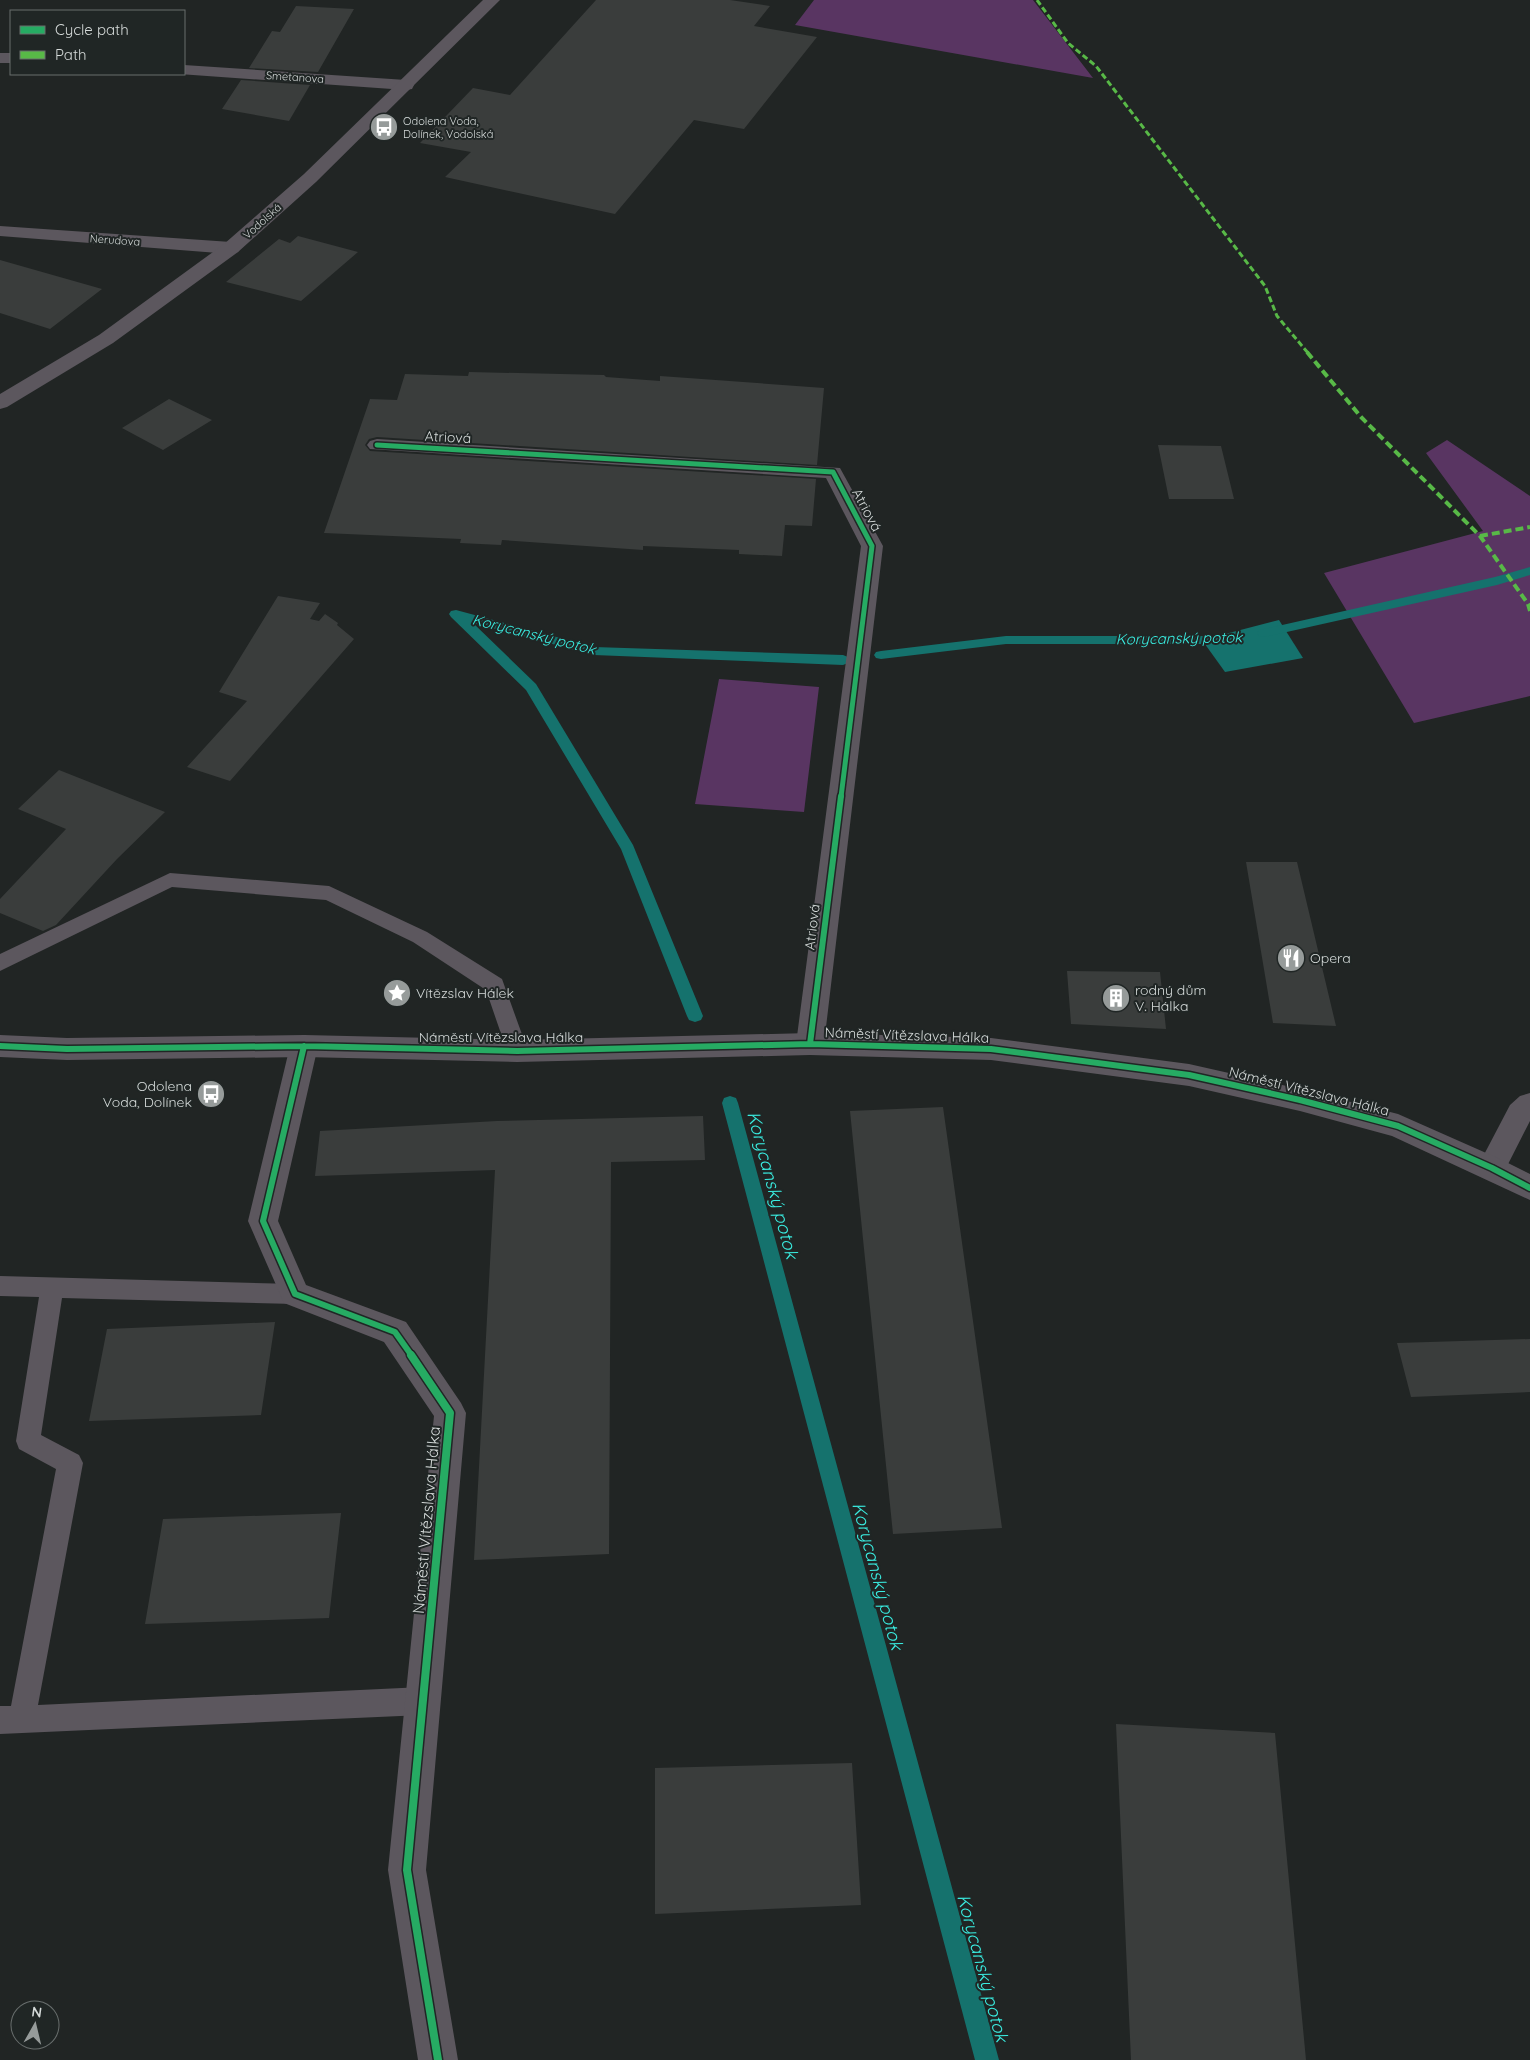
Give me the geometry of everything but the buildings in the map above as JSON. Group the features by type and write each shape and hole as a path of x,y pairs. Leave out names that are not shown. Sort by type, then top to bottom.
{"street":[{"name":"Vodolská","path":"0,402 106,339 230,248 310,178 492,0"},
{"name":"Smetanova","path":"185,70 406,85"},
{"name":"Nerudova","path":"0,231 230,248"},
{"name":"Atriová","path":"376,445 832,472 872,546 810,1044"},
{"name":"Náměstí Vítězslava Hálka","path":"0,1046 67,1049 304,1046 517,1051 810,1044 991,1049 1189,1075 1300,1100 1398,1126 1492,1168 1530,1188"},
{"path":"295,1294 263,1221 304,1046"},
{"path":"1492,1168 1520,1113 1530,1104"},
{"name":"Náměstí Vítězslava Hálka","path":"295,1294 395,1332 450,1413 407,1870 438,2060"}],"lane":[{"name":"Náměstí Vítězslava Hálka","path":"0,963 170,880 330,893 420,937 495,985 517,1051"},
{"path":"0,1286 295,1294"},
{"path":"52,1287 28,1440 70,1463 11,1719 423,1701"}],"shaded area":[{"path":"814,0 1033,0 1093,78 795,25"},
{"path":"1447,440 1530,496 1530,696 1414,723 1324,573 1483,531 1426,453"},
{"path":"719,679 819,687 804,812 695,804"}],"water":[{"path":"1279,620 1303,658 1225,672 1202,640"}],"waterway":[{"name":"Korycanský potok","path":"1264,633 1497,581 1530,571"},
{"name":"Korycanský potok","path":"695,1016 628,849 531,687 456,614 594,651 843,660"},
{"name":"Korycanský potok","path":"881,655 1006,640 1223,640"},
{"name":"Korycanský potok","path":"730,1103 987,2060"}],"marked path":[{"path":"1037,0 1068,43 1096,66 1265,286 1277,316 1361,417 1480,536 1528,604 1530,611"},
{"path":"1480,536 1530,527"}],"cycle path":[{"path":"377,445 833,472 872,546 810,1044"},
{"path":"0,1046 67,1049 304,1046 517,1051 810,1044 991,1049 1189,1075 1300,1100 1398,1126 1492,1168 1530,1188"},
{"path":"304,1046 263,1221 295,1294 395,1332 450,1413 407,1870 438,2060"}],"place":[{"name":"Odolena Voda, Dolínek, Vodolská","path":"384,127"},
{"name":"Opera","path":"1291,958"},
{"name":"Vítězslav Hálek","path":"397,993"},
{"name":"rodný dům V. Hálka","path":"1116,998"},
{"name":"Odolena Voda, Dolínek","path":"211,1094"}]}
